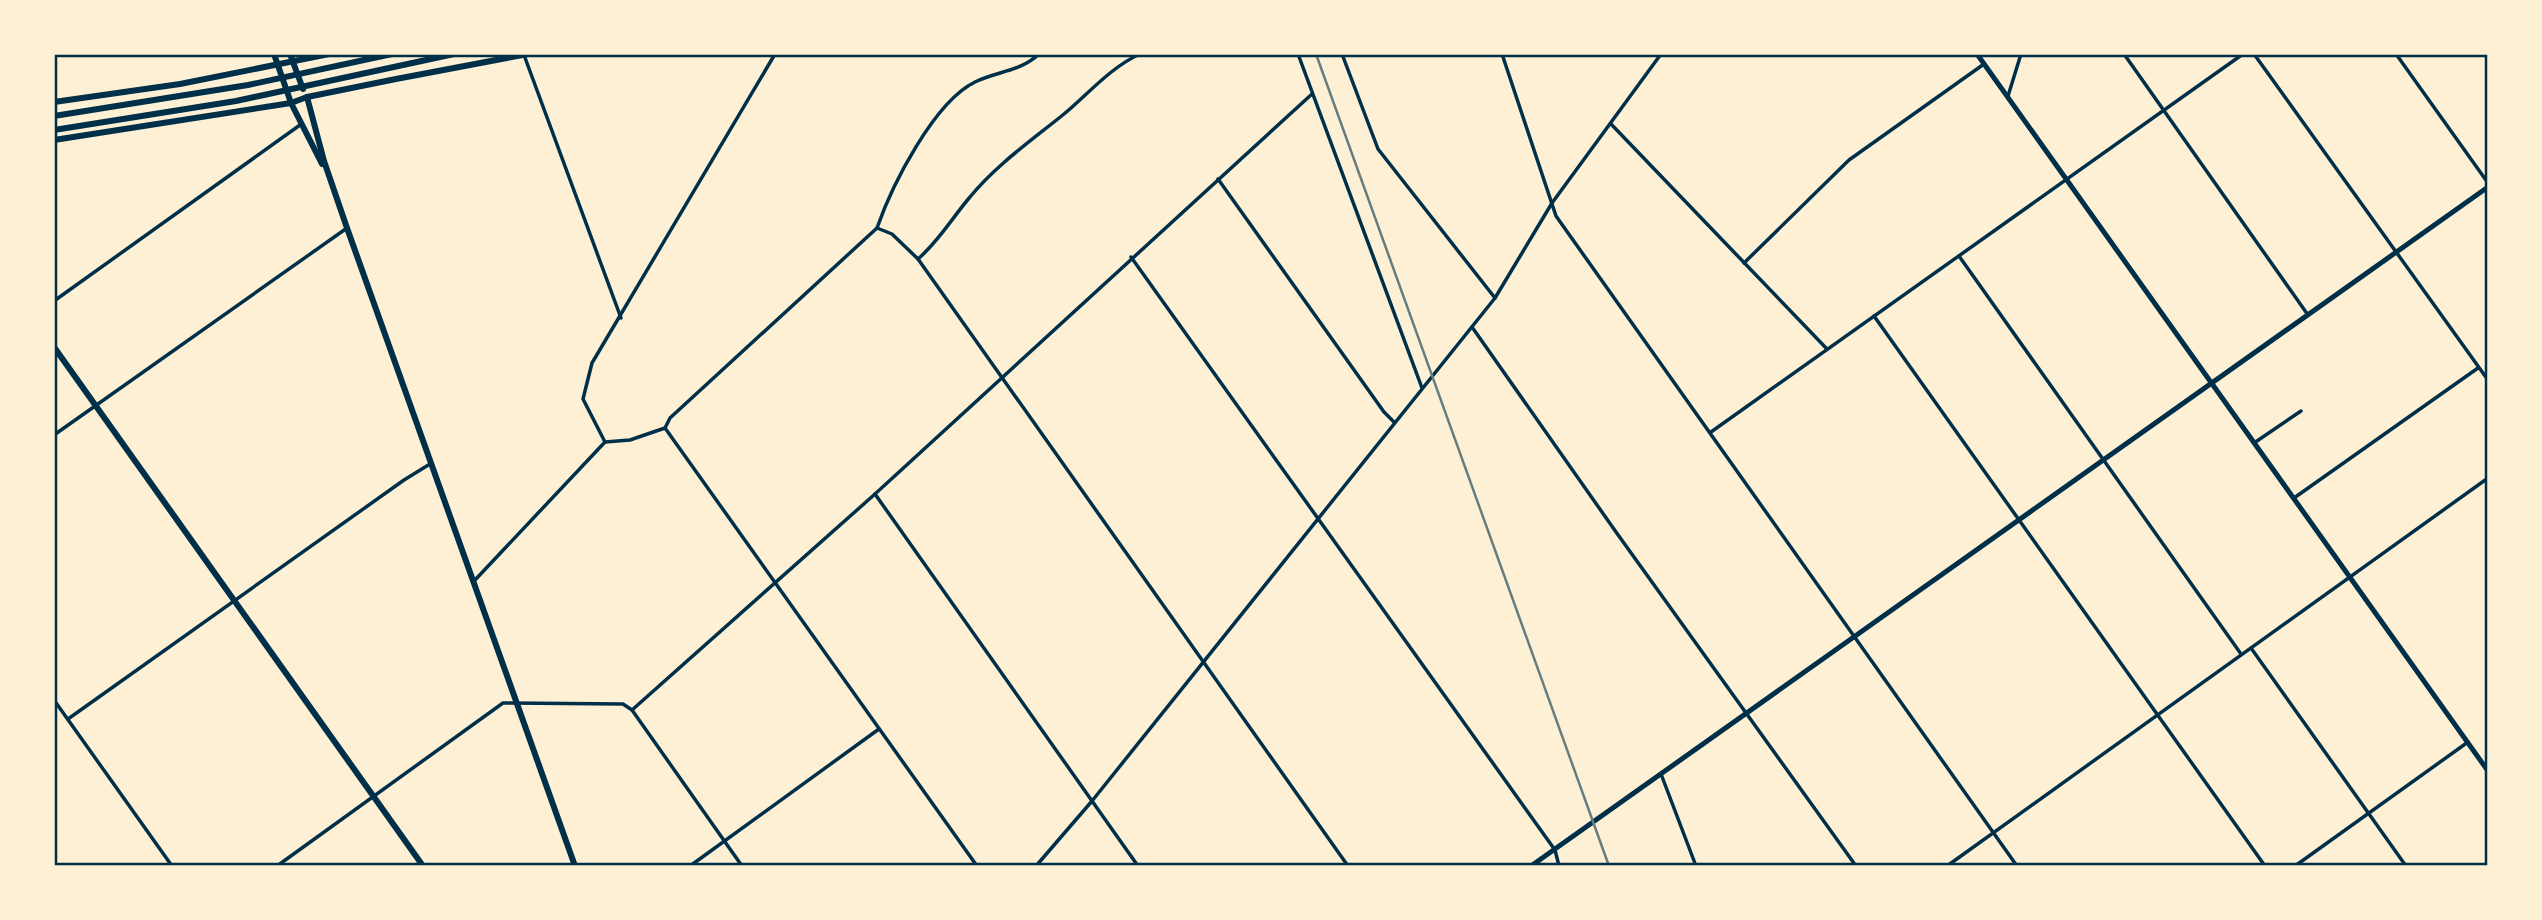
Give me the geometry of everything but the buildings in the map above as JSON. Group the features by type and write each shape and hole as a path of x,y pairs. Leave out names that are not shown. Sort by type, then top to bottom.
{"main road":[{"path":"274,54 300,125 328,175"},
{"path":"54,102 279,68 293,61 329,54"},
{"path":"54,116 248,85 392,54"},
{"path":"54,130 236,101 454,54"},
{"path":"54,140 526,55"},
{"path":"293,61 306,95 328,175 475,580 575,866"},
{"path":"54,347 423,866"}],"street":[{"path":"605,442 583,399 593,363 775,54"},
{"path":"475,580 605,442 630,440 665,428 670,418 729,362 877,228 885,205 906,164 940,112 960,91 976,81 1021,67 1039,54"},
{"path":"918,260 931,249 971,194 1032,137 1064,114 1106,77 1140,54"},
{"path":"1298,54 1422,388"},
{"path":"1342,54 1378,149 1495,298"},
{"path":"1502,54 1560,223 2017,866"},
{"path":"1036,866 1092,801 1495,298 1552,203 1661,54"},
{"path":"1977,54 2488,771"},
{"path":"2007,96 2021,54"},
{"path":"2124,54 2308,315"},
{"path":"1710,432 2243,54"},
{"path":"2254,54 2488,380"},
{"path":"1531,866 2488,185 2396,54"},
{"path":"526,55 621,318"},
{"path":"1744,263 1849,160 1984,64"},
{"path":"632,710 874,494 1312,94"},
{"path":"1610,123 1828,349"},
{"path":"54,301 300,125"},
{"path":"1218,179 1384,412 1394,422"},
{"path":"54,435 347,228"},
{"path":"877,228 892,234 918,260 1348,866"},
{"path":"1959,256 2241,654"},
{"path":"1131,257 1555,849 1559,866"},
{"path":"1874,316 2265,866"},
{"path":"1472,327 1856,866"},
{"path":"2294,498 2478,368"},
{"path":"2254,443 2301,411"},
{"path":"665,428 977,866"},
{"path":"68,719 404,480 432,463"},
{"path":"1947,866 2488,478"},
{"path":"874,494 1138,866"},
{"path":"2251,647 2406,866"},
{"path":"54,700 172,866"},
{"path":"277,866 503,703 517,702 623,704 632,710 742,866"},
{"path":"690,866 879,729"},
{"path":"2295,866 2468,743"},
{"path":"1661,774 1696,866"}],"railway":[{"path":"1316,54 1609,866"}]}
